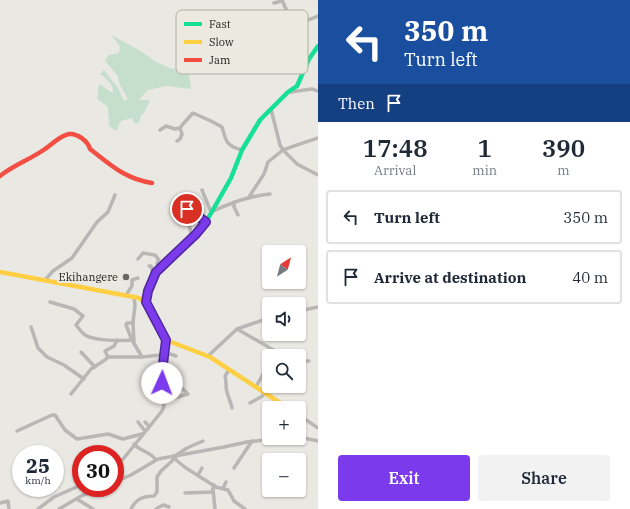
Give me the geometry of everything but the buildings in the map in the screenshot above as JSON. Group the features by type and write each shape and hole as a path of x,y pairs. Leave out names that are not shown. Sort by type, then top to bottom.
{"street":[{"path":"274,3 282,0 287,10"},
{"path":"308,20 318,16"},
{"path":"308,61 318,46"},
{"path":"157,271 192,238 206,222 231,178 242,150 260,120 288,92 297,86 303,74"},
{"path":"288,92 312,89 318,91"},
{"path":"271,109 280,145 283,150 297,164 318,175"},
{"path":"180,128 182,124 193,114 202,116 222,127 226,143 234,148 242,150"},
{"path":"160,130 166,126 175,129 180,128"},
{"path":"177,140 180,139 182,134 180,128"},
{"path":"0,176 7,170 70,134 80,137 89,145 90,149 120,172 136,181 152,183"},
{"path":"249,198 264,174 268,162 283,150 318,138"},
{"path":"202,190 211,212"},
{"path":"211,212 234,202 270,194"},
{"path":"46,280 53,271 72,258 96,222 108,212 115,195"},
{"path":"234,202 234,207 238,215"},
{"path":"187,209 206,222"},
{"path":"192,238 188,219 199,217"},
{"path":"138,259 143,253 155,255 159,260 157,263 157,271 147,294 146,302"},
{"path":"149,266 151,266 152,270 157,271"},
{"path":"0,272 139,298 146,302 166,340 162,381 164,401 162,411 124,458"},
{"path":"126,296 132,286 132,280 138,278"},
{"path":"139,298 147,294"},
{"path":"133,341 135,306 134,297"},
{"path":"50,302 57,305 66,306 81,313 83,316 76,325 87,336 99,340 133,341"},
{"path":"306,310 318,307"},
{"path":"208,356 217,345 237,329 262,320"},
{"path":"133,323 126,324 142,357"},
{"path":"31,327 38,348 47,357 64,365 84,379"},
{"path":"237,329 274,349"},
{"path":"108,357 105,351 114,346 118,340"},
{"path":"166,340 208,356 262,391"},
{"path":"81,352 95,367"},
{"path":"71,394 91,368 95,367 108,357 142,357 164,354 176,356"},
{"path":"306,361 310,361"},
{"path":"229,370 225,376 227,380 226,391 232,408"},
{"path":"256,387 262,376"},
{"path":"154,379 175,385 181,389 183,388 188,394 164,401"},
{"path":"156,393 163,390"},
{"path":"250,403 265,393 277,401"},
{"path":"17,431 55,415 65,430 77,439 108,434 123,439 139,436 144,432"},
{"path":"306,420 318,428"},
{"path":"138,422 144,432"},
{"path":"145,422 149,426"},
{"path":"306,438 318,441"},
{"path":"124,478 156,460 262,440"},
{"path":"131,509 135,502 145,496 154,496 157,492 157,477 172,461 174,456 203,441"},
{"path":"234,468 252,441"},
{"path":"134,444 141,450 149,452 156,460"},
{"path":"174,456 176,460 214,487 228,490 234,501 245,509"},
{"path":"198,475 202,468"},
{"path":"223,488 226,482"},
{"path":"185,493 212,492 214,487"},
{"path":"214,487 215,509"},
{"path":"38,509 54,497 72,489"},
{"path":"60,509 80,497"},
{"path":"77,499 93,509"},
{"path":"0,503 8,501 9,509"},
{"path":"238,504 238,509"},
{"path":"156,509 163,505 169,507"}],"green space":[{"path":"111,35 139,50 156,62 172,69 176,68 176,74 189,74 191,89 165,86 148,90 139,100 150,100 144,113 141,115 139,123 134,123 132,118 121,121 116,131 109,126 108,107 97,99 99,84 113,93 111,85 100,74 104,70 118,88 124,101 128,99 120,85 118,76 105,61 109,55 119,53 120,46"}],"traffic: fast":[{"path":"308,61 318,46"},
{"path":"146,302 148,291 156,272 196,234 206,222 231,178 242,150 260,120 288,92 297,86 302,74"}],"traffic: slow":[{"path":"0,272 139,298 146,302 166,340 210,357 277,401"}],"traffic: jam":[{"path":"0,176 40,153 62,136 72,134 82,138 90,149 126,175 152,183"}],"place":[{"name":"Ekihangere","path":"126,277"}],"route":[{"path":"162,383 166,340 146,302 146,299 152,278 156,272 162,265 175,255 206,222 187,209"}]}
